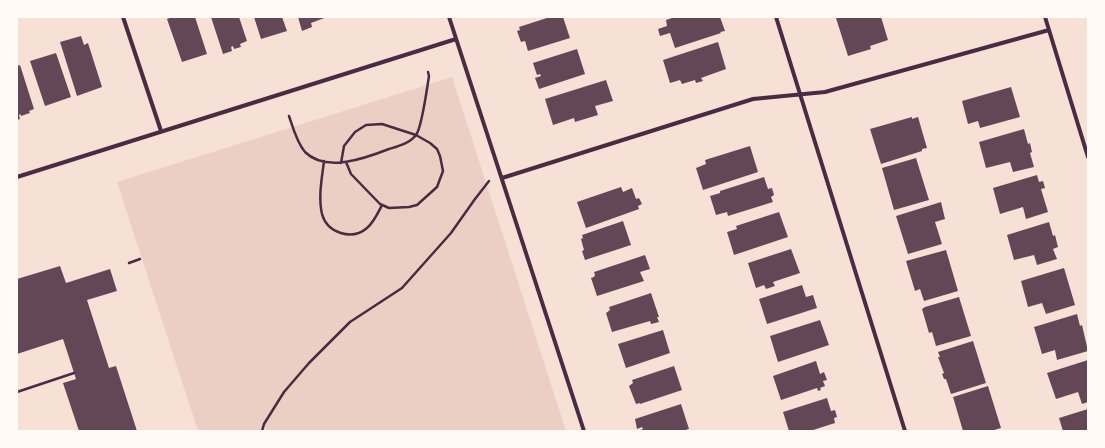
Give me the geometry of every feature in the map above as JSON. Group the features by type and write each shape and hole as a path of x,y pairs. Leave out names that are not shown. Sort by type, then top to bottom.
{"street":[{"path":"123,17 161,131"},
{"path":"449,17 584,431"},
{"path":"776,17 905,431"},
{"path":"1045,17 1088,157"},
{"path":"502,178 753,99 825,92 1049,30"},
{"path":"17,177 456,39"}],"path":[{"path":"288,116 299,144 306,152 320,161 341,163 373,155 408,142 416,135 420,127 429,76 428,72"},
{"path":"341,163 344,146 354,132 366,125 382,124 416,135 430,143 437,149 440,156 442,171 437,187 417,205 389,208 382,205 351,174 346,162"},
{"path":"324,161 321,183 321,206 324,219 331,229 348,234 360,232 366,229 374,221 382,205"},
{"path":"262,431 264,424 284,392 309,363 350,322 402,288 451,233 499,169"},
{"path":"129,263 140,259"},
{"path":"17,392 74,373"}],"shaded area":[{"path":"452,77 566,431 198,431 117,182"}],"building":[{"path":"172,17 195,17 207,54 182,62 167,19"},
{"path":"211,17 239,17 247,41 240,44 241,47 234,49 233,46 231,47 232,51 223,54"},
{"path":"254,17 282,17 287,31 261,39"},
{"path":"298,17 327,17 311,23 312,27 302,31"},
{"path":"550,17 563,17 570,38 528,51 525,41 521,42 517,31 520,30 519,27"},
{"path":"675,17 720,17 725,31 675,48 670,33 660,36 658,29 667,26 666,20"},
{"path":"881,17 888,40 870,46 871,49 848,56 836,18"},
{"path":"81,36 84,45 88,43 102,87 77,96 60,42"},
{"path":"718,42 726,69 701,78 703,81 696,83 695,80 682,84 680,80 670,83 663,60"},
{"path":"577,49 585,74 539,89 535,78 541,76 540,74 537,75 533,63"},
{"path":"56,53 71,97 45,106 30,61"},
{"path":"20,65 34,109 29,111 30,113 21,116 20,114 20,119 17,120 17,66"},
{"path":"606,80 613,101 595,106 598,115 575,122 574,118 553,125 545,99"},
{"path":"1011,87 1020,117 980,128 978,121 968,124 962,101"},
{"path":"912,117 912,119 918,117 927,148 881,164 870,129"},
{"path":"1024,129 1028,144 1030,143 1032,152 1030,153 1034,167 1013,172 1010,162 986,168 979,142"},
{"path":"750,146 758,172 703,190 696,168 706,164 705,160"},
{"path":"916,158 929,200 894,210 882,168"},
{"path":"1037,175 1039,182 1043,181 1045,188 1041,189 1048,212 1026,219 1023,207 1000,214 993,188"},
{"path":"764,177 768,189 772,188 774,195 771,197 773,202 728,216 727,212 716,215 710,196 720,193 720,191"},
{"path":"621,187 623,192 632,188 636,199 639,198 642,204 638,206 639,209 586,228 577,202"},
{"path":"941,202 945,219 935,222 942,244 908,254 896,216"},
{"path":"779,212 788,237 734,255 727,232 737,229 736,226"},
{"path":"623,221 631,245 585,260 582,251 584,250 581,239 583,238 582,235"},
{"path":"1049,222 1053,236 1055,235 1058,247 1053,249 1057,259 1037,265 1034,255 1014,260 1007,235"},
{"path":"791,249 800,273 773,282 775,286 766,289 764,285 756,288 748,263"},
{"path":"946,250 958,291 924,301 920,289 915,291 906,261"},
{"path":"645,255 650,269 640,272 644,281 597,296 591,278 595,275 594,272"},
{"path":"60,266 66,283 110,269 117,291 87,300 109,368 116,366 137,431 79,431 63,383 76,379 63,339 17,354 17,279"},
{"path":"1064,268 1075,305 1046,314 1042,303 1028,307 1021,281"},
{"path":"802,285 806,297 813,295 817,308 767,324 759,299"},
{"path":"651,293 659,317 657,317 659,322 651,324 650,321 612,332 606,313 610,310 609,307"},
{"path":"959,297 971,336 936,346 932,332 929,333 922,309"},
{"path":"1077,314 1080,326 1082,325 1088,351 1057,360 1055,350 1042,354 1034,327"},
{"path":"820,320 829,345 778,362 770,336"},
{"path":"663,330 670,353 626,368 618,344"},
{"path":"973,341 986,383 951,394 946,379 944,379 942,374 944,373 938,357 940,357 938,352"},
{"path":"1088,360 1088,402 1082,404 1078,392 1056,399 1047,373"},
{"path":"816,361 820,374 824,372 827,380 823,381 825,386 820,388 821,390 818,391 817,388 781,400 773,376"},
{"path":"674,366 682,390 636,404 629,386 633,383 632,380"},
{"path":"988,386 1001,428 991,431 963,431 953,397"},
{"path":"827,398 831,411 835,410 837,417 834,418 835,423 810,431 789,431 783,412"},
{"path":"681,404 689,429 682,431 638,431 643,429 642,427 637,429 635,419"},
{"path":"1088,409 1088,431 1063,431 1059,418"}]}
